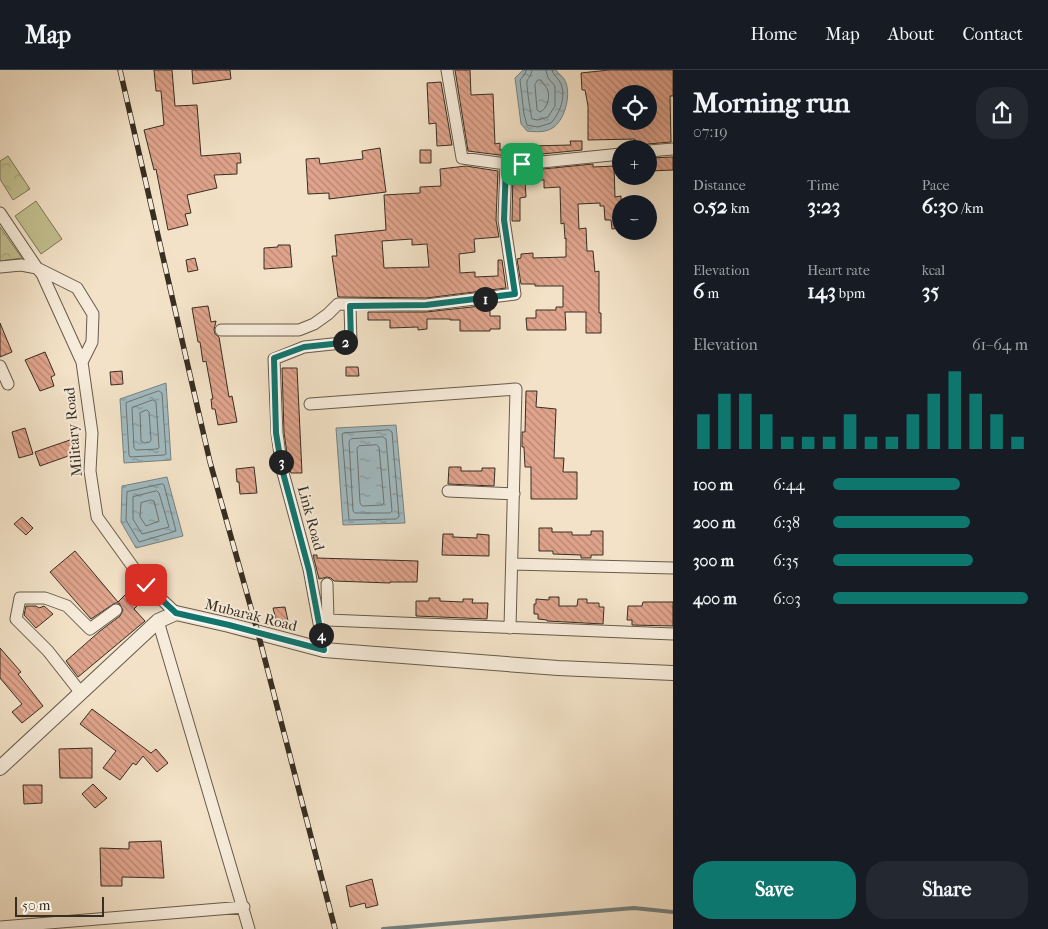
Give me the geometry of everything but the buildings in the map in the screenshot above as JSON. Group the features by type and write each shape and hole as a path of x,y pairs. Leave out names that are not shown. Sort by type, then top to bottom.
{"street":[{"path":"447,70 462,158 506,164 522,164 612,155"},
{"path":"657,150 673,148"},
{"path":"221,330 299,330 314,324 338,304 350,306 426,305 515,294 504,220 506,164"},
{"path":"0,213 37,268"},
{"path":"0,267 21,264 37,268 77,288 93,314 92,342 82,362"},
{"name":"Military Road","path":"37,268 42,274 82,362 92,433 90,471 97,518 146,585 176,613"},
{"name":"Link Road","path":"324,650 309,570 282,469 276,433 274,358 304,347 351,342 350,306"},
{"path":"0,366 8,384"},
{"path":"310,404 516,389 510,628"},
{"path":"448,491 514,494"},
{"path":"512,564 673,568"},
{"path":"327,584 328,620 673,634"},
{"path":"81,693 48,652 16,619 20,598 45,598 67,606 90,629 116,610"},
{"path":"0,768 158,621 176,613"},
{"name":"Mubarak Road","path":"176,613 324,650 558,668 673,673"},
{"path":"158,621 249,929"},
{"path":"0,927 244,907"}],"green space":[{"path":"8,156 30,189 13,200 0,179 0,161"},
{"path":"36,201 62,239 41,254 15,216"},
{"path":"0,227 22,258 0,261"}],"water":[{"path":"523,70 556,70 564,79 568,90 565,111 558,123 551,129 541,132 527,131 521,124 515,78"},
{"path":"166,383 171,460 124,463 120,399"},
{"path":"396,425 405,523 343,525 336,428"},
{"path":"167,477 183,536 136,548 121,522 122,486"}],"waterway":[{"path":"383,929 634,908 673,912"}],"railway":[{"path":"120,70 210,462 258,633 335,929"}],"route":[{"path":"146,585 176,613 324,650 309,570 282,469 276,433 274,358 304,347 351,342 350,306 426,305 515,294 504,220 506,164 522,164"}]}
